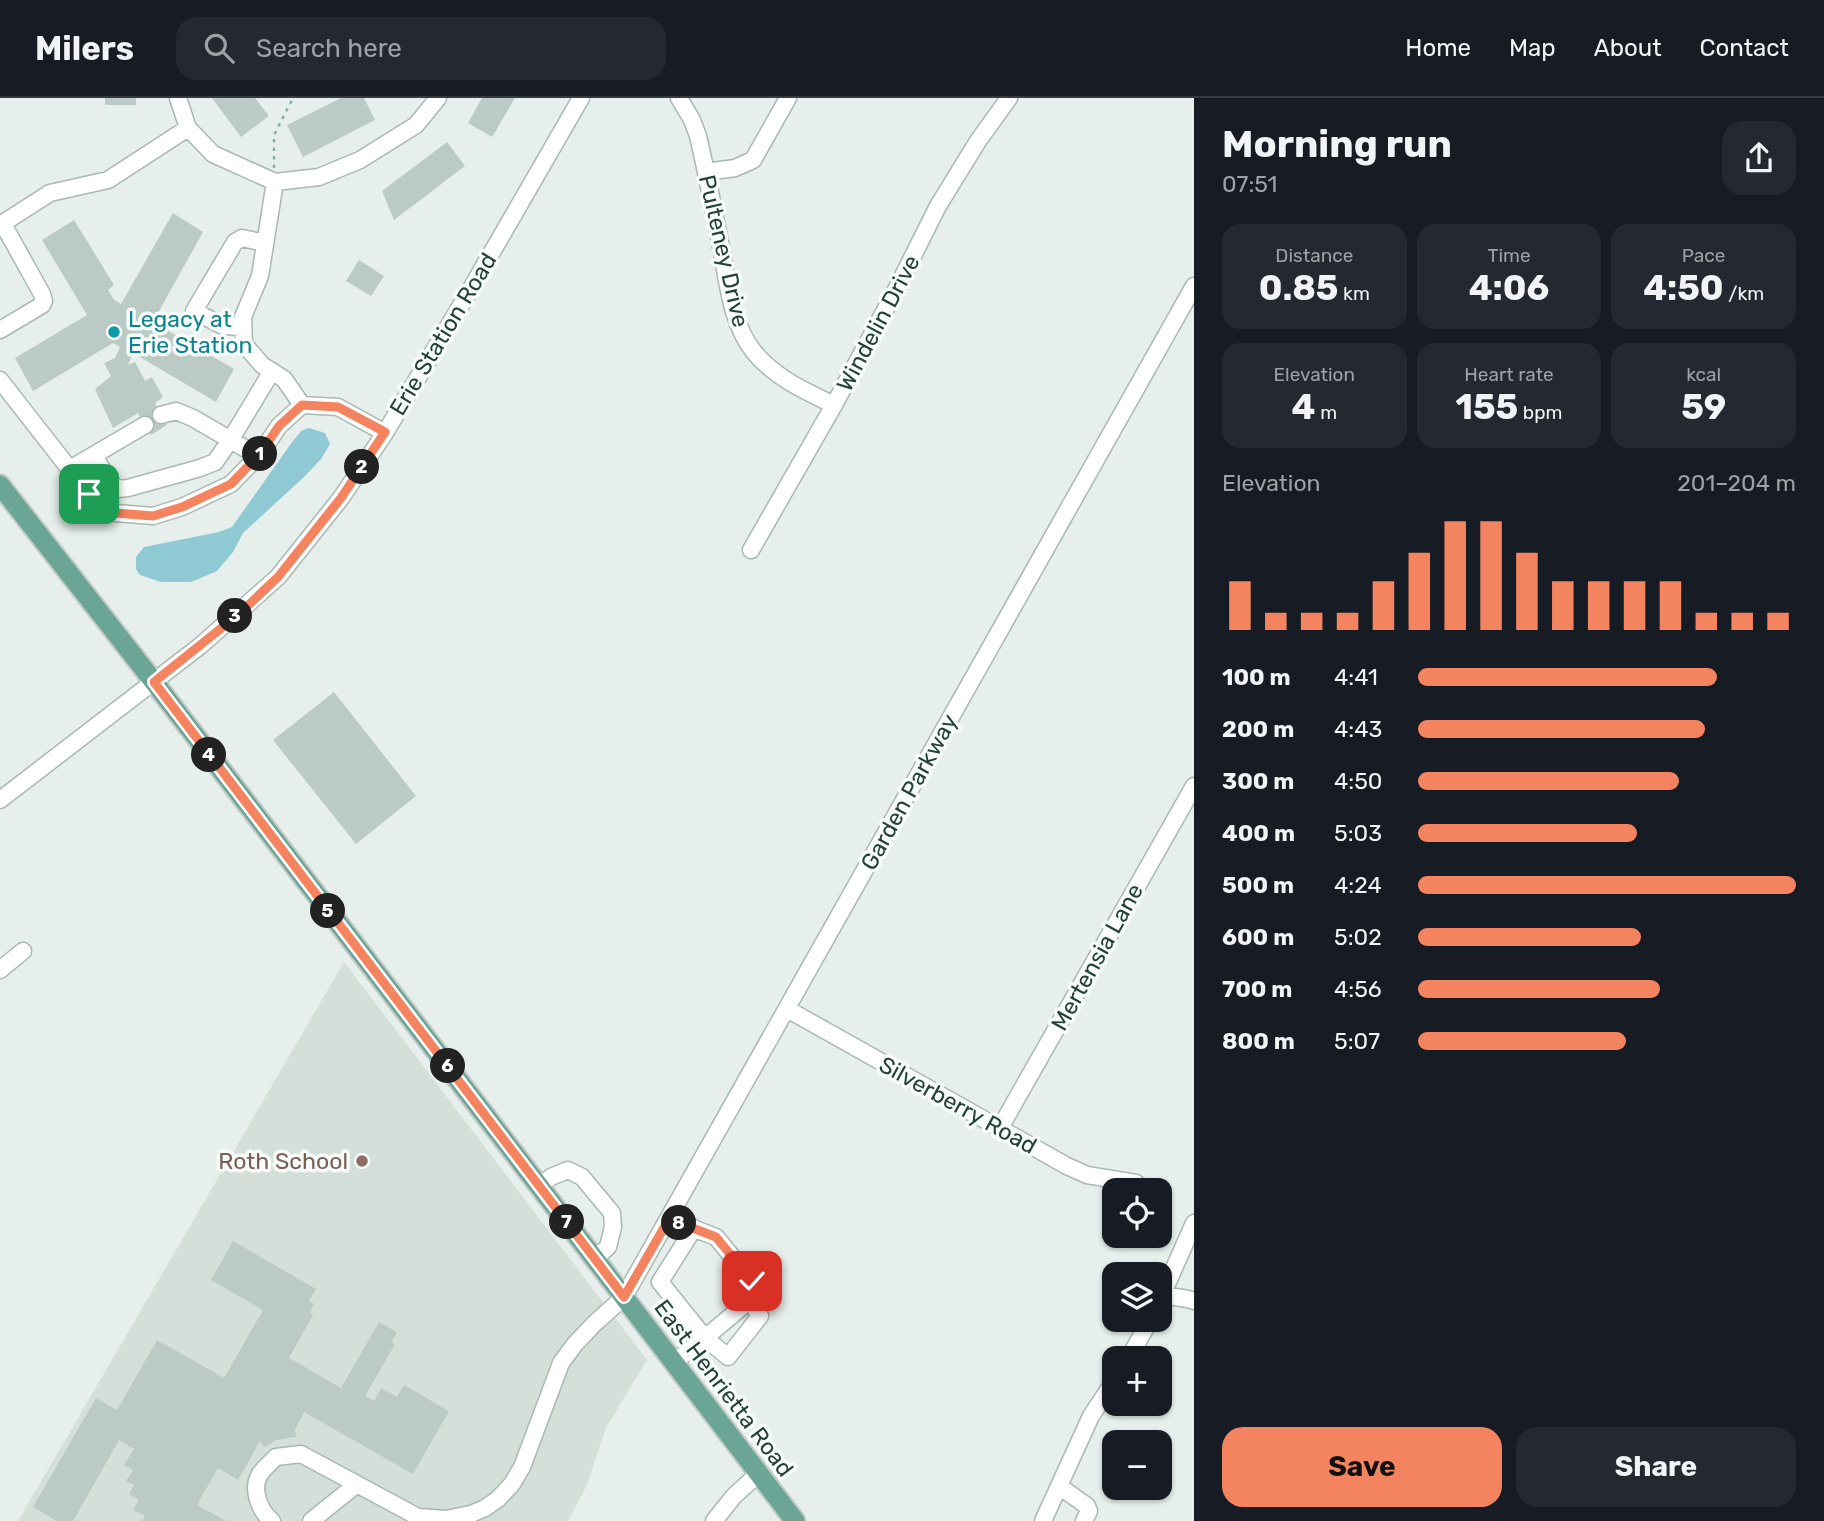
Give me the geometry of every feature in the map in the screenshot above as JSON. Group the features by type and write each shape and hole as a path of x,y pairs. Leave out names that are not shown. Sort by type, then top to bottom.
{"main road":[{"name":"East Henrietta Road","path":"0,485 154,682 795,1521"}],"street":[{"path":"178,98 188,128 214,153 275,182 318,177 360,160 416,125 438,98"},
{"name":"Erie Station Road","path":"0,800 229,622 278,577 341,498 385,432 474,285 581,98"},
{"name":"Pulteney Drive","path":"679,98 698,136 732,301 745,338 754,352 784,379 834,405"},
{"path":"706,172 735,168 752,160 788,98"},
{"name":"Windelin Drive","path":"751,550 834,405 938,206 978,141 1009,98"},
{"path":"0,330 44,301 1,225 50,193 108,180 188,128"},
{"path":"275,182 260,276 243,317 244,344 262,365 284,379 302,405"},
{"path":"243,327 223,326 194,311 235,242 242,238 265,243"},
{"name":"Garden Parkway","path":"272,1521 265,1516 256,1499 258,1476 276,1457 301,1454 418,1517 446,1519 471,1514 498,1499 512,1484 522,1466 561,1363 575,1344 624,1297 1194,286"},
{"path":"94,455 112,485 118,489 215,462 272,371"},
{"path":"0,380 89,494 116,513 153,516 182,507 231,484 258,456 279,426 302,405 338,407 385,432"},
{"path":"161,415 176,411 193,418 258,456"},
{"path":"70,469 145,425"},
{"name":"Mertensia Lane","path":"1000,1128 1194,786"},
{"path":"0,970 23,951"},
{"name":"Silverberry Road","path":"787,1009 1067,1166 1087,1175 1105,1178"},
{"path":"540,1186 551,1177 568,1170 582,1177 612,1213 613,1227 608,1247 595,1258"},
{"path":"669,1219 694,1228 716,1237 752,1281 750,1300 760,1316 728,1357 705,1338 660,1282 694,1228"},
{"path":"1172,1272 1194,1223"},
{"path":"1172,1298 1194,1301"},
{"path":"674,1362 750,1300"},
{"path":"1043,1521 1091,1416 1102,1400"},
{"path":"714,1521 734,1496 758,1474"},
{"path":"311,1521 357,1484"},
{"path":"1059,1486 1087,1506 1091,1518"}],"path":[{"path":"275,182 274,135 293,98"}],"shaded area":[{"name":"Roth School","path":"344,962 647,1360 606,1428 586,1487 568,1521 18,1521"}],"water":[{"path":"309,428 325,433 330,444 321,459 243,533 233,552 217,571 191,582 161,582 140,575 136,569 136,557 144,547 232,527 290,445 301,431"}],"building":[{"path":"105,98 136,98 136,105 105,105"},
{"path":"212,98 255,98 269,116 241,137"},
{"path":"341,98 364,98 375,120 303,157 287,125"},
{"path":"482,98 515,98 492,137 468,123"},
{"path":"447,142 465,166 394,220 382,191"},
{"name":"Legacy at Erie Station","path":"173,213 203,232 153,322 234,369 216,402 133,353 128,365 135,362 145,381 152,377 163,397 155,403 167,425 151,435 138,413 113,428 95,389 111,376 104,363 115,358 120,347 113,343 33,391 15,358 87,315 42,240 74,220 114,285 108,290 114,300 121,304"},
{"path":"359,260 384,276 371,296 346,281"},
{"path":"334,692 416,796 356,844 273,740"},
{"path":"233,1241 316,1289 309,1301 314,1304 310,1313 313,1315 289,1358 341,1388 379,1322 397,1332 391,1342 395,1344 365,1396 374,1401 381,1388 397,1397 404,1385 449,1411 413,1474 304,1412 295,1430 296,1437 276,1440 264,1447 260,1441 238,1480 218,1468 197,1505 226,1521 142,1521 145,1516 133,1510 139,1500 129,1494 134,1485 126,1481 133,1470 124,1465 134,1449 119,1440 73,1521 57,1521 33,1507 96,1398 117,1410 157,1340 224,1378 263,1310 211,1280"}],"place":[{"name":"Legacy at Erie Station","path":"114,332"},
{"name":"Roth School","path":"362,1161"}],"route":[{"path":"89,494 116,513 153,516 182,507 231,484 260,454 279,426 302,405 338,407 385,432 341,498 278,577 239,614 154,682 624,1297 669,1219 716,1237 752,1281"}]}
